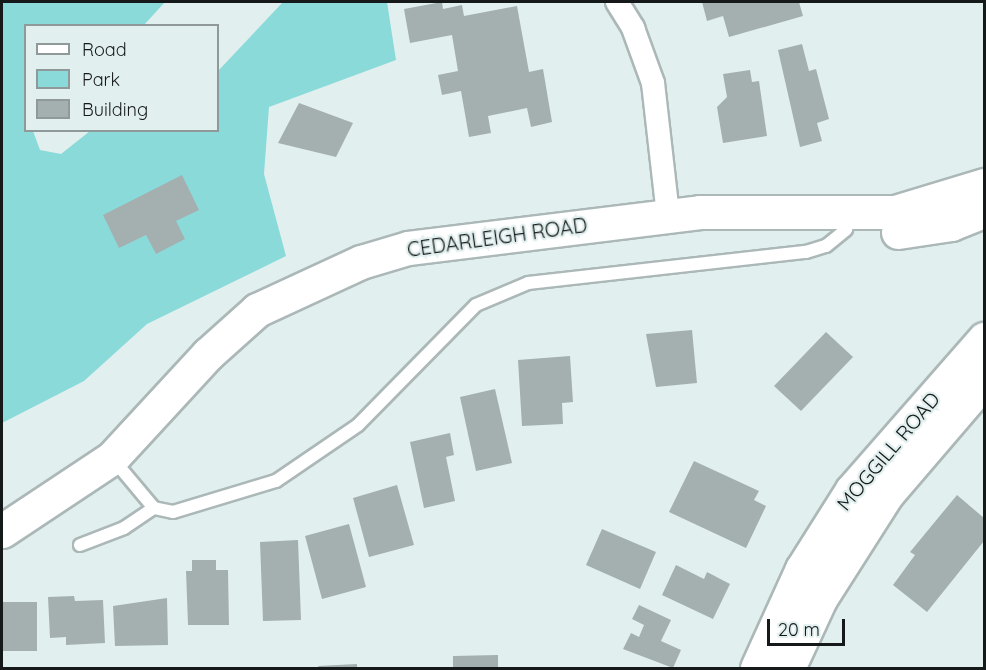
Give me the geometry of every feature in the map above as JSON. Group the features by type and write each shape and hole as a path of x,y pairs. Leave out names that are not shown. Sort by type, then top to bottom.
{"main road":[{"name":"CEDARLEIGH ROAD","path":"2,531 112,458 208,354 257,310 351,267 408,248 727,209 800,215 895,212 984,185"},
{"name":"CEDARLEIGH ROAD","path":"800,215 846,230 909,231 984,211"},
{"name":"MOGGILL ROAD","path":"757,669 802,569 846,498 984,339"},
{"name":"MOGGILL ROAD","path":"788,669 820,599 887,494 984,381"}],"street":[{"path":"617,2 633,28 653,83 668,215"}],"lane":[{"path":"112,458 154,508 173,512 276,481 358,425 476,305 528,283 806,252 826,246 846,230"},
{"path":"80,545 124,528 154,508"}],"green space":[{"path":"2,2 165,2 145,24 24,24 24,132 33,132 40,150 61,154 89,132 219,132 219,70 283,2 387,2 396,60 269,107 264,174 286,256 147,324 84,381 2,423"}],"building":[{"path":"442,2 443,9 462,5 464,16 517,6 529,72 543,69 552,122 531,127 527,108 488,116 491,133 469,137 461,91 442,95 438,75 458,71 452,35 410,43 404,9"},
{"path":"702,2 799,2 803,16 729,37 723,16 707,21"},
{"path":"802,44 809,71 816,69 829,119 817,123 822,141 800,147 778,50"},
{"path":"750,70 752,82 759,81 767,136 723,143 717,107 727,97 723,74"},
{"path":"299,103 353,123 336,157 278,143"},
{"path":"182,175 199,210 176,221 185,239 156,254 146,235 119,248 103,215"},
{"path":"692,330 697,383 656,387 646,334"},
{"path":"826,332 853,357 801,411 774,386"},
{"path":"570,356 573,402 562,403 563,424 522,426 518,360"},
{"path":"495,389 512,463 476,471 460,397"},
{"path":"450,433 454,455 446,457 455,501 424,508 410,442"},
{"path":"694,461 759,491 754,500 766,506 746,548 669,512"},
{"path":"397,485 414,545 369,557 353,498"},
{"path":"957,495 984,518 984,541 927,612 893,585 915,555 910,552"},
{"path":"349,524 366,587 322,599 305,536"},
{"path":"602,529 656,552 640,589 586,565"},
{"path":"298,540 301,620 263,621 260,542"},
{"path":"192,560 216,560 216,570 228,570 229,625 188,625 186,571 192,571"},
{"path":"676,565 704,579 707,572 730,584 713,619 662,595"},
{"path":"74,596 75,601 103,600 105,643 66,645 66,637 50,638 48,597"},
{"path":"167,598 168,645 115,646 113,606"},
{"path":"2,602 37,602 37,651 2,651"},
{"path":"639,605 671,620 661,641 681,650 673,668 623,649 631,633 639,637 644,625 632,619"},
{"path":"498,655 498,668 453,668 453,656"},
{"path":"357,664 357,668 319,668 318,666"}]}
